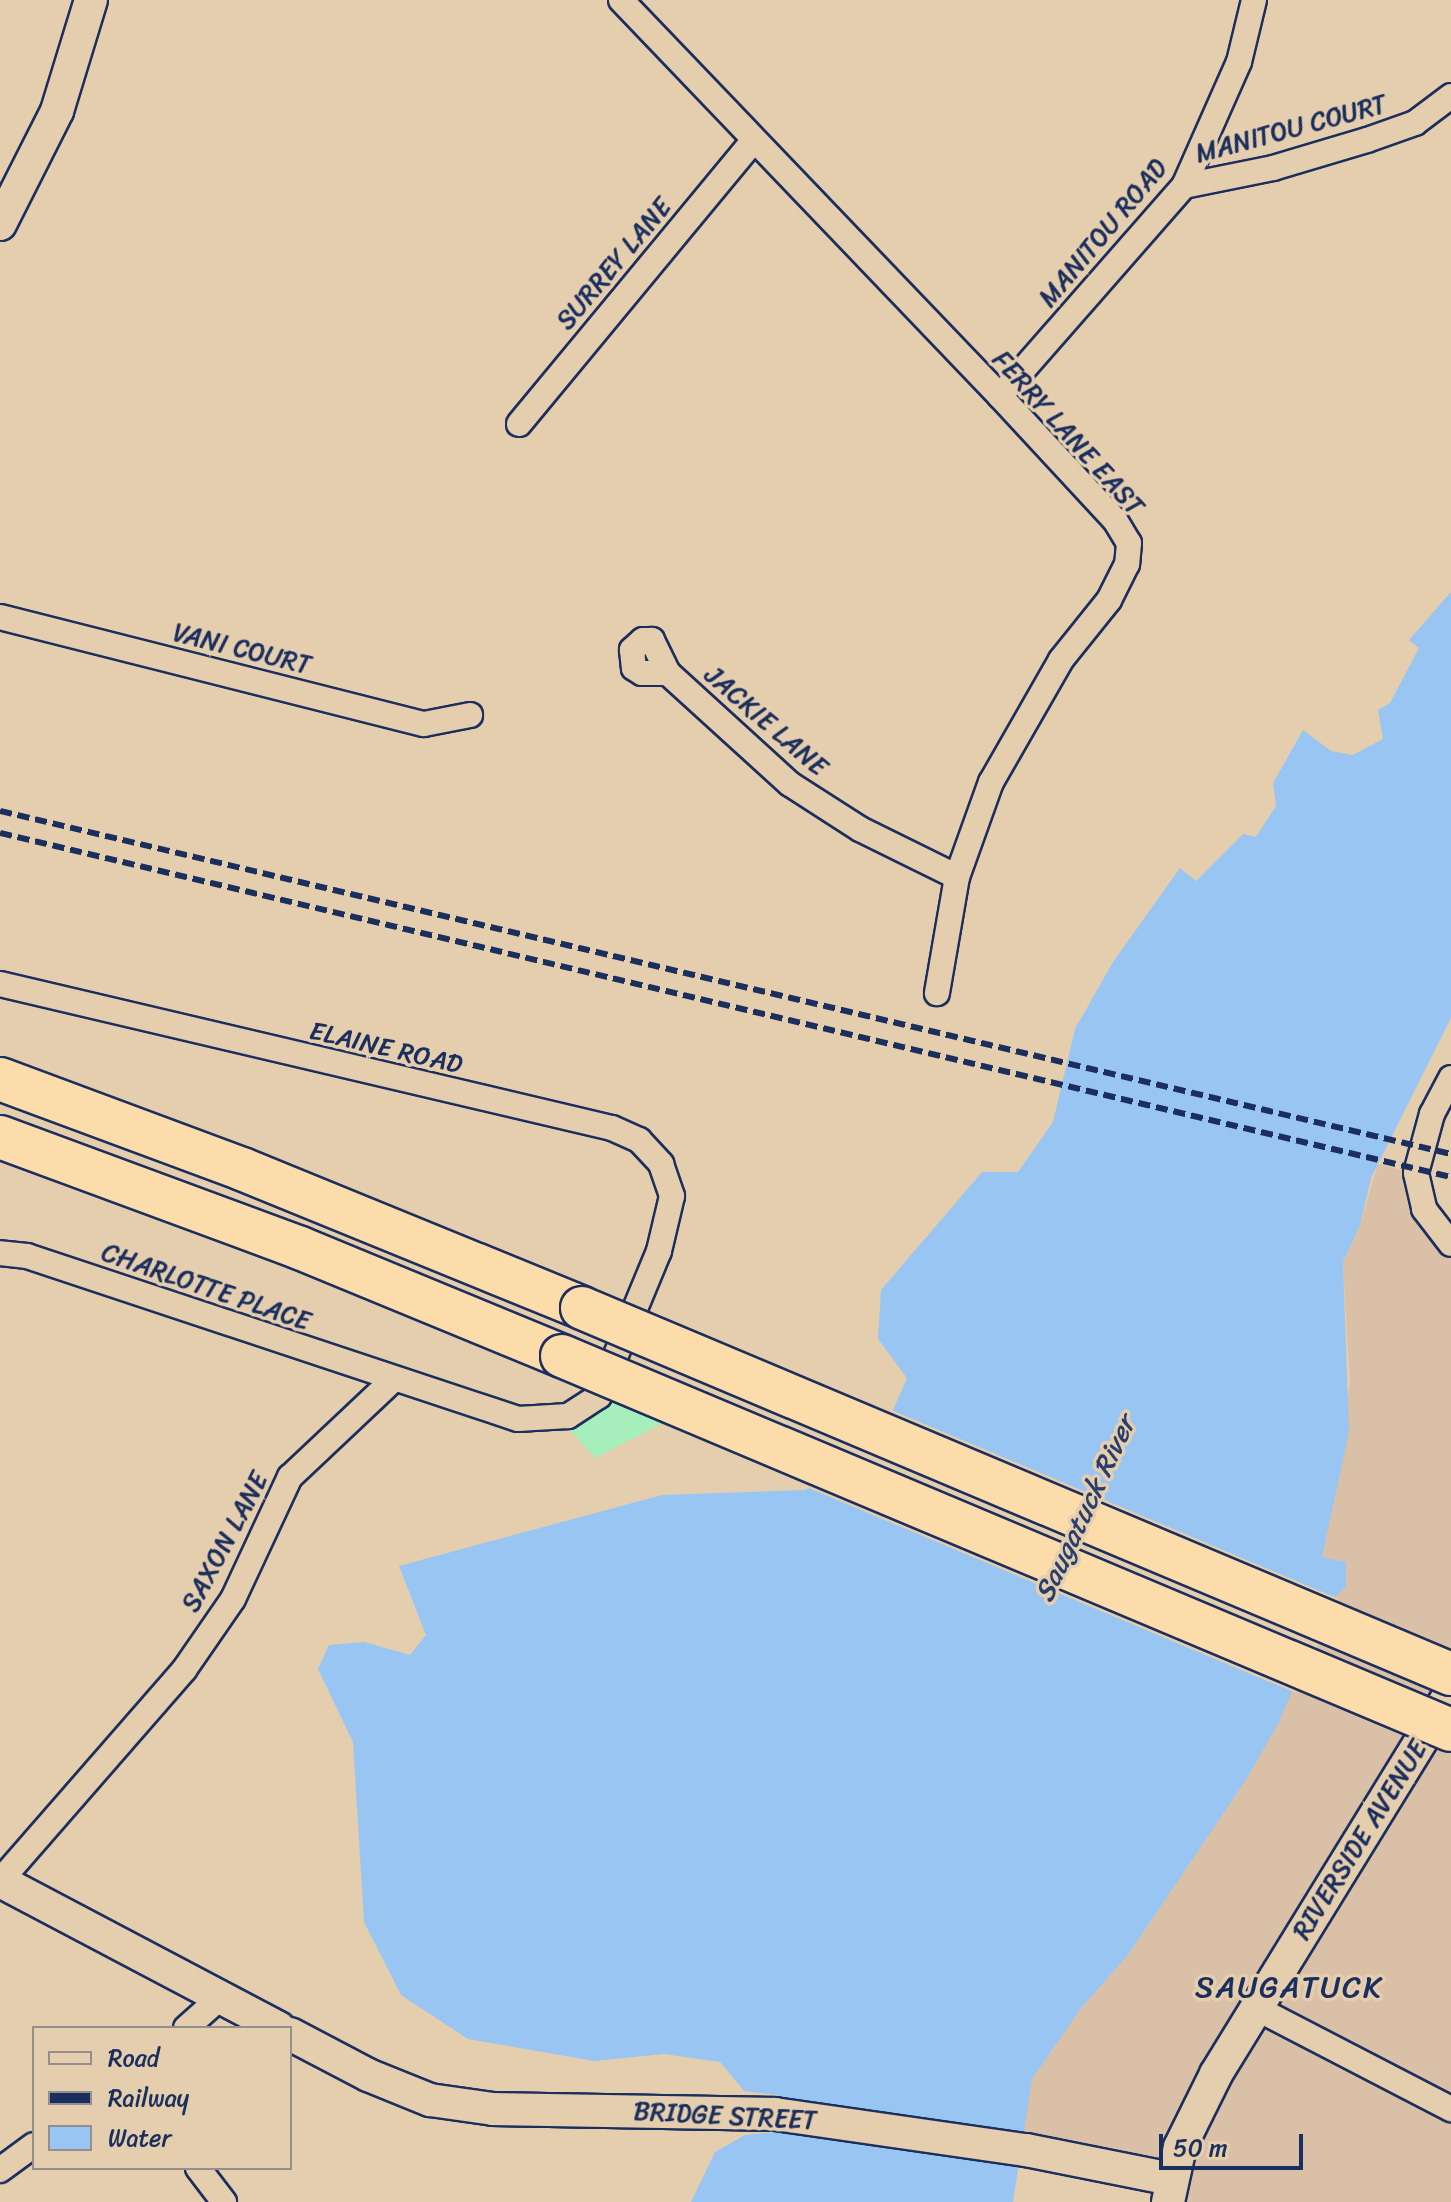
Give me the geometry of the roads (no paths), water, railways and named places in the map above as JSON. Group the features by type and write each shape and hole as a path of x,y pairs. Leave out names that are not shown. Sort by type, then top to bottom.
{"highway":[{"path":"0,1079 191,1148 582,1308 1451,1674"},
{"path":"0,1137 300,1248 1451,1730"}],"main road":[{"path":"0,224 52,124 91,0"},
{"name":"RIVERSIDE AVENUE","path":"1169,2190 1197,2111 1256,2008 1451,1692"},
{"path":"0,1881 275,2026"},
{"name":"BRIDGE STREET","path":"292,2035 368,2075 430,2100 493,2109 775,2114 1026,2150 1169,2190"}],"street":[{"name":"FERRY LANE EAST","path":"621,0 1000,396 1115,520 1129,543 1127,564 1109,600 1061,660 1020,724 991,782 957,877 937,993"},
{"name":"MANITOU ROAD","path":"1000,396 1184,186 1239,62 1254,0"},
{"name":"MANITOU COURT","path":"1184,186 1273,168 1367,140 1415,123 1451,96"},
{"name":"SURREY LANE","path":"519,424 753,141"},
{"name":"VANI COURT","path":"0,617 424,724 470,715"},
{"name":"JACKIE LANE","path":"668,673 790,784 860,829 957,877"},
{"name":"ELAINE ROAD","path":"0,984 612,1128 639,1140 661,1164 672,1196 659,1251 599,1396 568,1416 518,1419 393,1380"},
{"path":"1451,1078 1432,1114 1416,1181 1424,1209 1451,1244"},
{"name":"CHARLOTTE PLACE","path":"0,1253 27,1256 393,1380"},
{"name":"SAXON LANE","path":"0,1881 184,1670 233,1599 290,1477 393,1380"},
{"path":"188,2026 221,1997"},
{"path":"1256,2008 1451,2109"},
{"path":"0,2170 32,2146"},
{"path":"200,2170 224,2202"}],"water":[{"name":"Saugatuck River","path":"1451,592 1451,1018 1371,1178 1360,1225 1343,1262 1349,1432 1322,1557 1346,1562 1346,1586 1331,1601 1278,1724 1247,1778 1128,1955 1082,2007 1032,2079 1013,2202 691,2202 715,2152 745,2135 775,2132 777,2095 744,2091 720,2062 664,2054 594,2061 468,2039 401,1995 364,1922 353,1742 318,1669 329,1645 364,1642 410,1655 426,1635 399,1566 662,1495 805,1490 871,1460 907,1378 878,1339 881,1290 982,1172 1018,1172 1053,1122 1075,1029 1113,962 1180,868 1196,881 1243,834 1256,837 1276,806 1273,783 1303,730 1331,751 1353,755 1383,739 1378,710 1390,703 1419,648 1409,640"}],"railway":[{"path":"0,811 1451,1154"},
{"path":"0,833 1451,1177"}],"district":[{"name":"SAUGATUCK","path":"1289,1987"}]}
